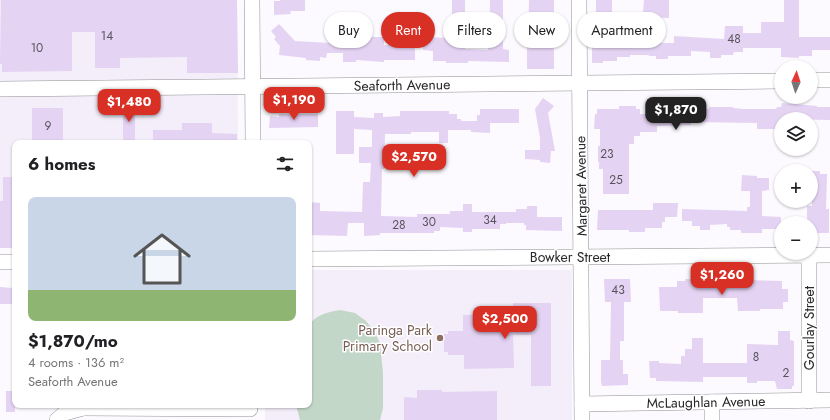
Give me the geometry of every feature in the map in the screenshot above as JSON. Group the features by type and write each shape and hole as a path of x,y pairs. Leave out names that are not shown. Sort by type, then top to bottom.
{"street":[{"path":"252,0 253,140"},
{"name":"Margaret Avenue","path":"578,0 580,83 582,420"},
{"path":"818,80 830,80"},
{"name":"Seaforth Avenue","path":"0,89 774,81"},
{"name":"Bowker Street","path":"312,259 774,255"},
{"name":"Bowker Street","path":"818,255 830,255"},
{"name":"Gourlay Street","path":"809,260 809,401"},
{"path":"0,262 12,262"},
{"name":"McLaughlan Avenue","path":"582,404 830,400"},
{"path":"712,402 712,420"},
{"path":"57,420 65,413 78,408"},
{"path":"139,408 250,412"}],"shaded area":[{"path":"0,0 237,0 238,140 12,140 12,247 0,248"},
{"name":"Paringa Park Primary School","path":"312,270 572,270 572,420 265,420 265,408 312,408"}],"green space":[{"path":"340,310 355,313 366,321 374,331 380,343 383,373 383,408 380,420 300,420 297,408 312,408 312,321 327,313"}],"building":[{"path":"1,0 237,0 238,73 187,73 187,57 120,58 120,68 95,68 95,32 72,32 72,71 2,72 2,64 0,64"},
{"path":"305,0 305,11 290,11 291,14 274,15 274,1"},
{"path":"452,0 465,0 465,12 452,12"},
{"path":"490,0 503,0 503,12 490,12"},
{"path":"529,0 554,0 554,12 529,12"},
{"path":"596,0 612,0 612,12 596,12"},
{"path":"644,0 669,0 669,18 666,18 666,12 643,12"},
{"path":"784,0 799,0 799,37 830,37 830,50 812,50 812,56 799,56 799,58 781,57 781,48 743,48 743,52 734,52 733,55 721,55 721,58 710,58 710,52 691,51 691,56 668,56 668,59 656,59 656,56 649,55 630,55 630,57 617,57 617,61 592,63 592,48 666,48 666,43 674,43 674,36 724,39 725,26 743,26 743,33 761,33 761,22 784,22"},
{"path":"279,24 295,41 324,43 324,48 373,48 373,37 381,37 381,48 415,48 415,60 384,60 384,62 356,60 356,62 343,62 343,53 327,53 326,58 320,57 320,61 279,55 280,46 274,39 276,37 271,31"},
{"path":"435,37 443,38 443,48 488,50 488,48 503,48 509,50 509,62 468,61 468,63 446,63 446,61 433,61 433,51 423,50 423,48 435,48"},
{"path":"527,48 554,48 554,69 527,69"},
{"path":"543,98 554,106 548,113 555,151 551,151 550,163 540,162 540,160 525,159 525,150 540,150 540,138 535,109"},
{"path":"123,103 135,103 135,140 123,140"},
{"path":"782,104 794,104 830,107 830,120 818,120 818,112 774,112 774,129 757,129 757,123 691,122 691,125 657,126 657,132 640,132 640,136 634,136 634,144 629,144 629,194 603,194 603,169 599,169 598,162 600,129 594,129 595,114 597,114 597,109 619,109 619,106 636,106 636,109 640,109 640,114 658,114 658,109 682,109 682,112 703,112 703,109 709,109 709,107 776,109 777,107 781,107"},
{"path":"32,108 63,108 63,140 32,140"},
{"path":"480,109 519,109 519,123 490,123 490,133 471,132 471,130 448,130 448,143 439,143 439,132 385,134 384,169 382,169 381,216 417,217 417,214 450,214 450,211 463,211 463,204 472,204 472,212 516,212 516,209 527,209 527,206 537,206 537,217 562,217 562,231 526,230 526,225 524,225 524,223 506,223 500,224 500,229 472,229 472,232 463,232 463,228 440,227 440,231 434,231 434,233 380,233 380,235 364,236 364,223 348,223 347,236 312,235 312,202 320,203 320,211 362,212 363,182 370,182 371,163 359,163 359,147 372,147 372,130 354,129 354,154 336,154 336,111 354,111 354,117 374,118 374,113 383,113 383,117 400,116 400,111 449,111 449,114 457,114 457,119 461,119 461,121 477,121 477,115 480,115"},
{"path":"279,114 318,114 318,127 269,128 270,116 279,117"},
{"path":"182,123 212,123 212,133 237,134 237,140 153,140 153,130 182,130"},
{"path":"818,171 820,171 820,174 827,174 826,209 829,209 829,233 818,233 818,216 807,216 807,208 818,208"},
{"path":"742,175 757,176 757,178 769,178 769,190 762,191 762,216 774,217 774,229 762,229 762,233 741,233 741,230 730,230 730,227 727,227 727,224 710,225 710,230 700,230 700,226 692,226 692,221 682,221 682,209 747,211 747,207 750,207 750,191 741,191"},
{"path":"3,177 12,177 12,248 0,248 0,201 3,201"},
{"path":"653,203 678,203 677,217 665,217 665,222 662,222 662,228 645,228 645,232 629,232 629,230 597,230 598,210 653,210"},
{"path":"604,279 630,279 631,302 624,302 624,341 620,341 620,360 623,360 623,374 628,374 628,385 602,386 601,382 601,360 610,360 611,302 605,302"},
{"path":"685,279 719,280 719,287 749,286 749,280 782,281 782,289 788,289 788,302 783,302 783,309 738,311 737,298 703,298 703,313 660,311 659,287 677,287 677,281 685,281"},
{"path":"0,287 12,288 12,304 0,304"},
{"path":"513,303 551,303 551,386 531,386 531,335 513,335 514,368 464,369 464,355 448,355 448,352 444,352 444,334 448,334 448,331 463,331 463,315 513,314"},
{"path":"778,331 790,331 790,340 794,341 794,386 792,386 792,389 777,389 775,381 757,381 757,383 747,383 747,377 703,377 703,382 656,381 656,378 650,378 649,361 681,364 681,356 685,356 685,349 692,349 692,338 703,338 703,363 747,363 747,344 778,345"},
{"path":"417,390 442,390 442,392 497,391 497,420 404,420 404,397 417,398"},
{"path":"6,391 12,391 12,408 15,408 15,412 6,412"}],"place":[{"name":"Paringa Park Primary School","path":"440,338"}]}
